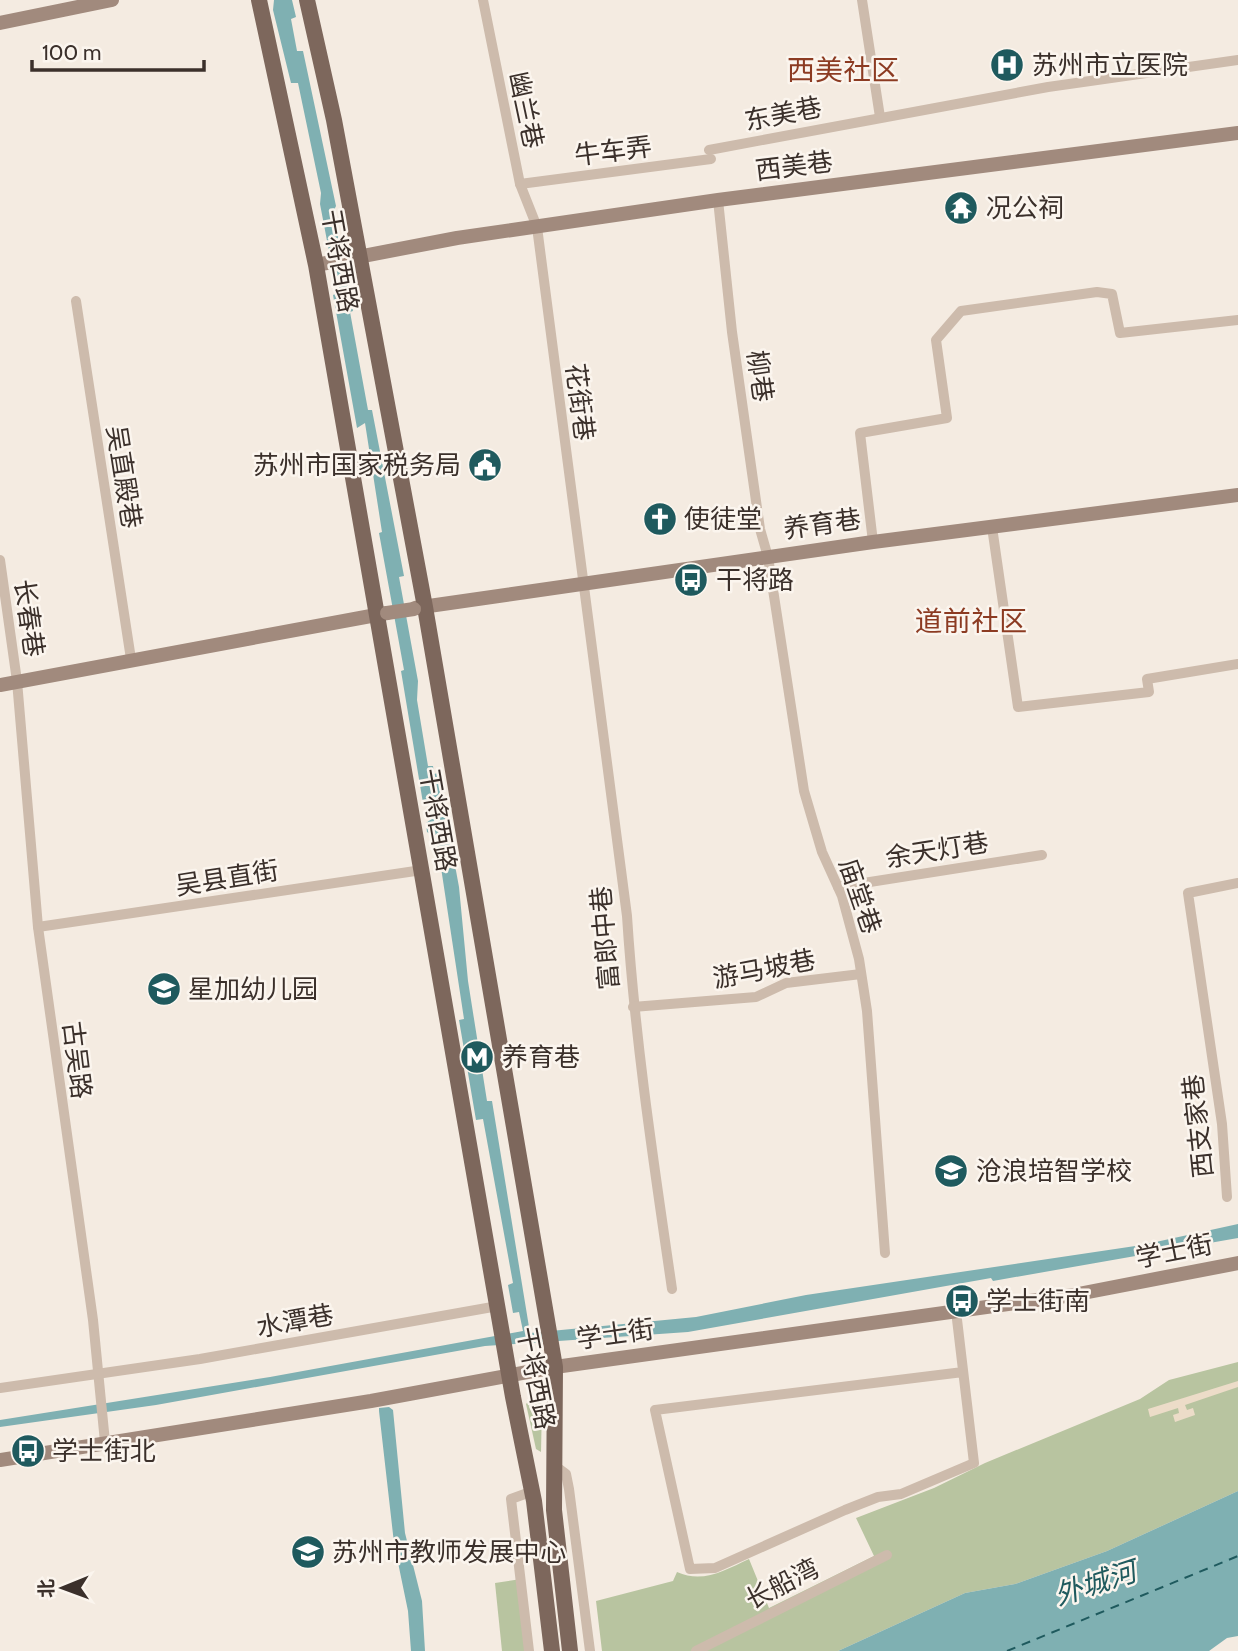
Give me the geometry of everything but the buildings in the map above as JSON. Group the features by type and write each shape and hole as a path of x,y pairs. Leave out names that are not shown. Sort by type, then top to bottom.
{"main road":[{"name":"干将西路","path":"259,0 321,264 383,614 422,870 509,1375 533,1491 552,1651"},
{"name":"干将西路","path":"307,0 334,120 352,257 419,608 555,1367 556,1535 570,1651"}],"street":[{"path":"0,23 112,0"},
{"name":"幽兰巷","path":"483,0 520,184 537,227"},
{"path":"862,0 880,117"},
{"name":"东美巷","path":"710,154 880,117 1048,86 1238,60"},
{"name":"西美巷","path":"321,264 537,227 718,201 1238,133"},
{"name":"牛车弄","path":"520,184 710,154"},
{"name":"柳巷","path":"718,201 734,345 760,529 768,557"},
{"name":"花街巷","path":"537,227 581,582"},
{"path":"873,542 860,433 947,418 936,340 961,311 1097,292 1112,294 1120,333 1238,320"},
{"name":"吴直殿巷","path":"75,301 131,659"},
{"name":"养育巷","path":"0,685 383,614 581,582 1238,495"},
{"path":"992,527 1018,707 1149,692 1147,679 1238,664"},
{"name":"庙堂巷","path":"768,557 804,790 822,852 838,887 861,974 872,1072 874,1141 885,1252"},
{"name":"长春巷","path":"0,560 17,681"},
{"name":"富郎中巷","path":"581,582 627,916 633,1007 672,1289"},
{"name":"古吴路","path":"17,681 38,927 99,1376 104,1435"},
{"name":"余天灯巷","path":"838,887 1042,855"},
{"name":"吴县直街","path":"38,927 422,870"},
{"name":"西支家巷","path":"1227,1197 1223,1124 1188,893 1238,883"},
{"name":"游马坡巷","path":"633,1007 756,997 786,982 861,974"},
{"name":"学士街","path":"0,1460 104,1435 370,1401 555,1367 1073,1295 1238,1263"},
{"name":"水潭巷","path":"0,1388 99,1376 498,1306"},
{"path":"956,1311 974,1463 901,1494 878,1497 845,1510 715,1568 690,1569 655,1410 963,1372"},
{"path":"554,1465 566,1474 568,1482 590,1651"},
{"path":"528,1651 511,1499 533,1491"},
{"name":"长船湾","path":"696,1651 887,1555"}],"green space":[{"path":"1238,1362 1238,1491 1107,1551 1015,1584 965,1593 838,1651 602,1651 596,1601 673,1581 677,1572 696,1577 705,1576 749,1559 769,1608 874,1556 856,1518 934,1488 985,1463 1140,1399 1169,1380"},
{"path":"531,1399 538,1399 542,1404 541,1452 536,1449 526,1404"},
{"path":"521,1579 530,1651 502,1651 495,1583"}],"shaded area":[{"path":"1238,1381 1238,1387 1185,1405 1187,1410 1193,1408 1195,1415 1175,1422 1173,1415 1179,1413 1178,1408 1150,1417 1148,1409"}],"water":[{"path":"274,0 292,0 296,17 291,19 297,51 303,51 336,206 333,212 353,311 350,312 368,410 372,410 404,576 399,577 418,681 417,700 428,766 433,766 434,774 438,773 459,887 468,981 487,1101 492,1101 530,1333 696,1317 806,1295 1142,1245 1238,1224 1238,1238 993,1281 991,1278 688,1332 485,1346 156,1405 0,1427 0,1420 270,1377 523,1331 519,1312 513,1313 508,1285 513,1283 483,1119 476,1120 459,1020 464,1019 440,861 436,838 427,832 426,823 433,818 431,802 423,803 401,671 404,670 379,533 382,532 365,423 357,428 333,295 337,293 320,204 321,193 298,83 291,83 273,10"},
{"path":"389,1407 393,1410 405,1533 422,1601 425,1651 411,1651 408,1611 394,1543 379,1411 379,1408"},
{"name":"外城河","path":"1238,1491 1238,1636 1227,1638 1209,1651 838,1651 965,1593 1015,1584 1107,1551"}],"ferry route":[{"path":"1007,1651 1238,1556"}],"place":[{"name":"苏州市立医院","path":"1007,65"},
{"name":"况公祠","path":"961,208"},
{"name":"苏州市国家税务局","path":"485,465"},
{"name":"使徒堂","path":"660,519"},
{"name":"干将路","path":"691,580"},
{"name":"星加幼儿园","path":"164,989"},
{"name":"养育巷","path":"477,1057"},
{"name":"沧浪培智学校","path":"951,1171"},
{"name":"学士街南","path":"962,1301"},
{"name":"学士街北","path":"28,1451"},
{"name":"苏州市教师发展中心","path":"308,1552"}],"district":[{"name":"西美社区","path":"843,70"},
{"name":"道前社区","path":"971,621"}]}
